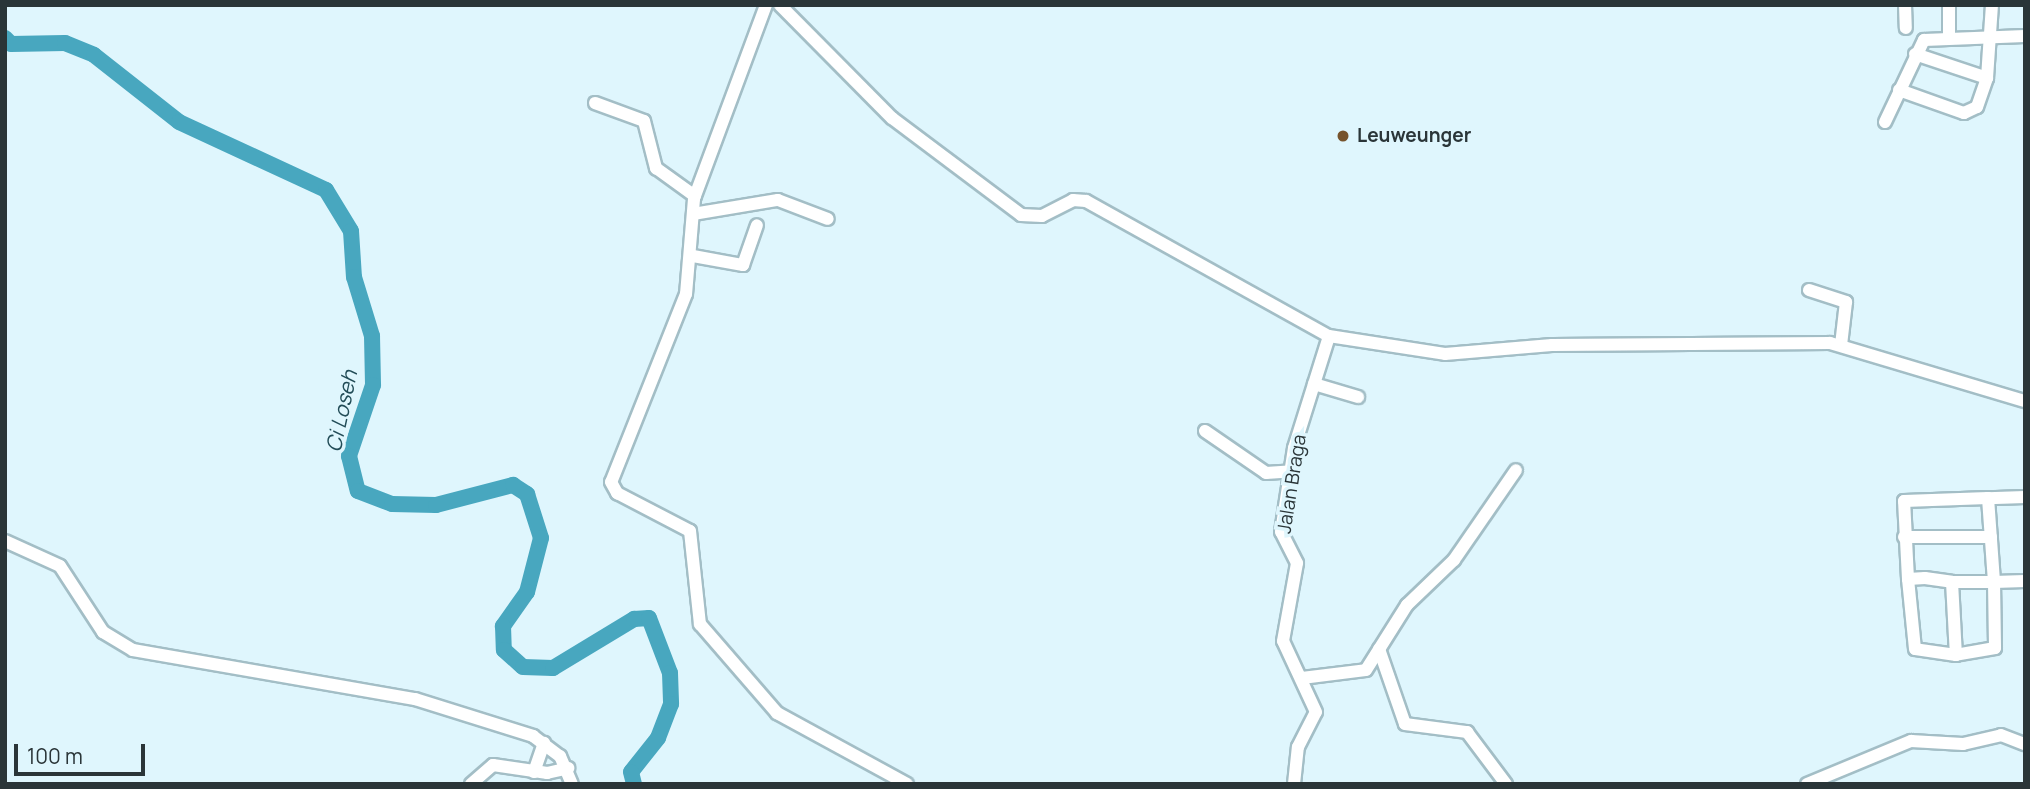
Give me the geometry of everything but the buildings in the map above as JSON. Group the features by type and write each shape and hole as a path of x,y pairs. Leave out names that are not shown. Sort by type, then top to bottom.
{"street":[{"path":"766,5 694,204 693,256 686,294 612,487 690,531 700,624 777,713 907,784"},
{"path":"780,5 892,118 1021,215 1042,216 1073,200 1086,201 1329,336 1445,354 1552,345 1841,345 2025,401"},
{"path":"1905,5 1906,28"},
{"path":"1948,5 1949,37"},
{"path":"1899,90 1968,113 1977,107 1987,78 1992,37 1992,5"},
{"path":"1885,122 1915,54 1924,40 2025,36"},
{"path":"1915,54 1987,78"},
{"path":"595,103 643,121 656,168 694,204 778,200 828,219"},
{"path":"693,256 743,265 757,225"},
{"path":"1810,289 1846,303 1841,345"},
{"name":"Jalan Braga","path":"1294,784 1298,747 1316,712 1282,629 1297,563 1281,532 1292,471 1329,336"},
{"path":"1314,384 1359,397"},
{"path":"1205,431 1266,473 1292,471"},
{"path":"1302,678 1360,674 1407,605 1454,560 1517,470"},
{"path":"1988,498 1992,537 1995,648 1956,655 1915,649 1904,537 1907,499 2025,497"},
{"path":"1904,537 1992,537"},
{"path":"5,541 60,566 103,632 133,650 415,699 544,743 568,768 572,784"},
{"path":"1908,579 1952,582 2025,581"},
{"path":"1952,582 1956,655"},
{"path":"1379,649 1405,724 1467,732 1506,784"},
{"path":"1807,784 1907,742 1963,744 2001,735 2025,744"},
{"path":"534,772 544,743"},
{"path":"471,784 493,765 534,772 568,768"}],"waterway":[{"name":"Ci Loseh","path":"5,38 11,44 65,43 94,55 179,122 326,190 351,231 354,277 372,336 373,385 349,456 358,491 392,504 436,505 513,485 527,494 541,538 527,592 503,626 504,650 523,667 553,668 634,619 649,618 670,673 671,704 658,738 631,772 634,784"}],"place":[{"name":"Leuweunger","path":"1343,136"}]}
